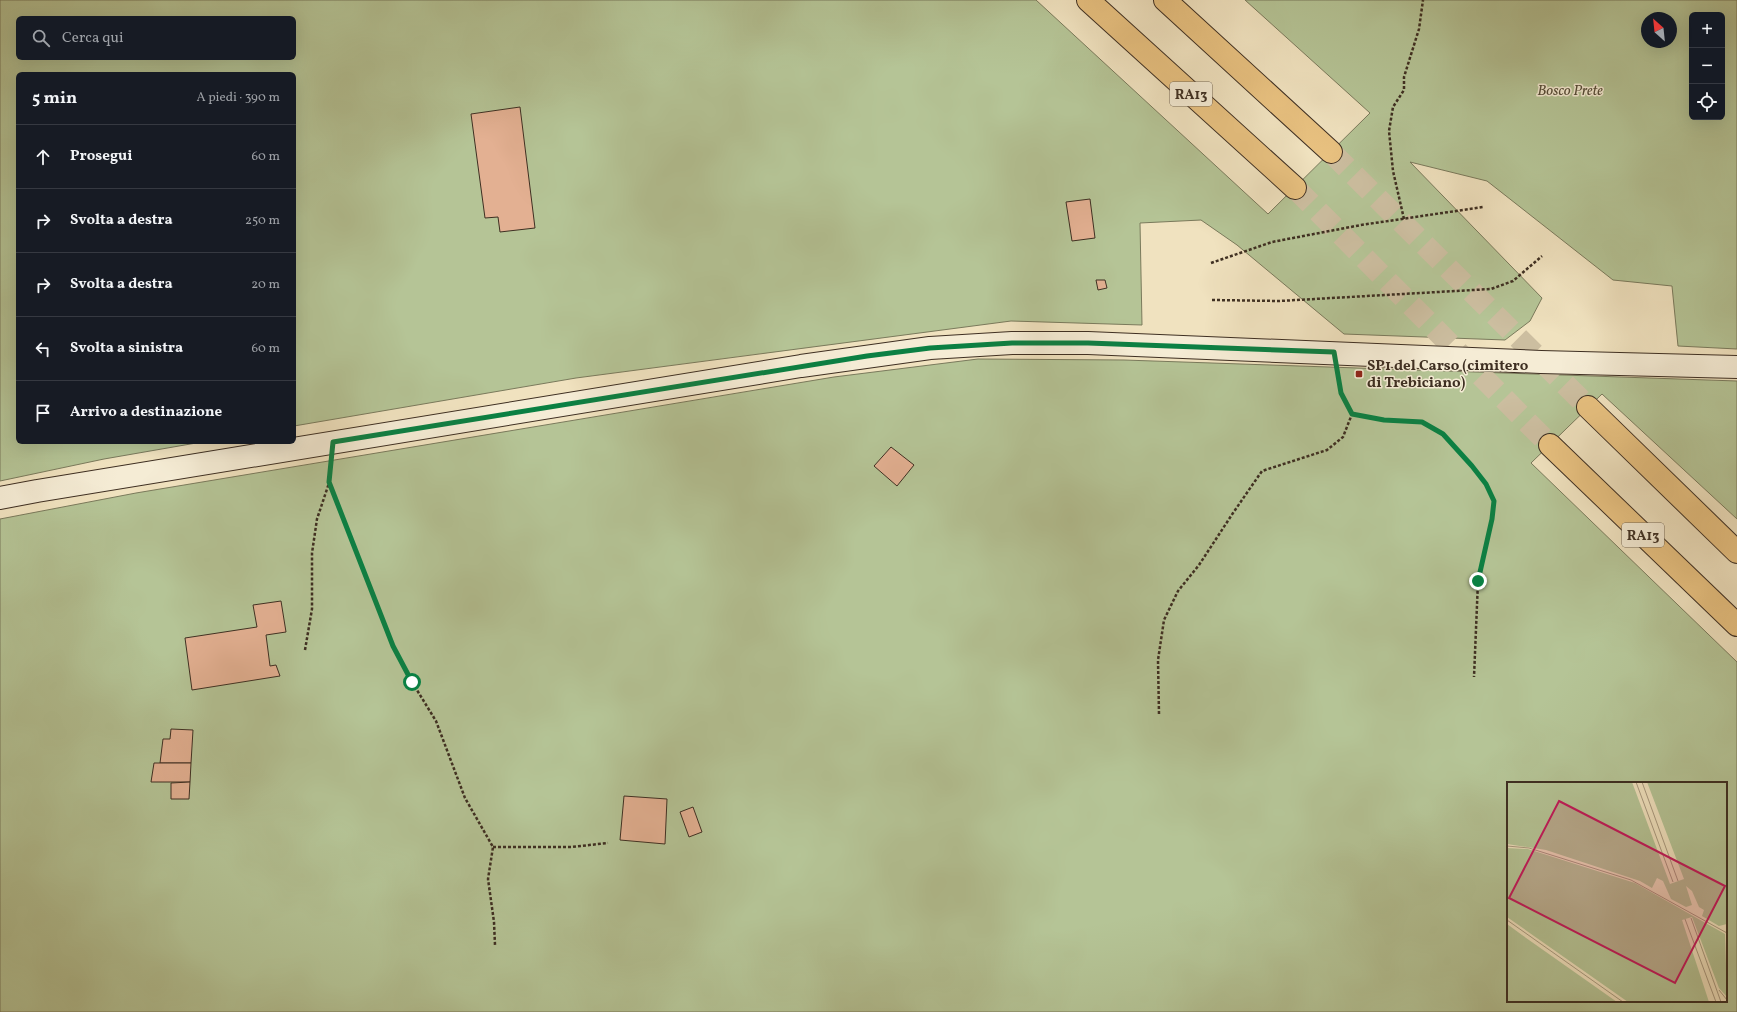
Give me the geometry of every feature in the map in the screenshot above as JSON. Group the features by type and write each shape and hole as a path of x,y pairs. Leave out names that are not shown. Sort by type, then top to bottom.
{"highway":[{"name":"RA13","path":"1088,0 1295,188"},
{"path":"1165,0 1332,152"},
{"path":"1588,407 1737,552"},
{"name":"RA13","path":"1550,445 1737,625"}],"main road":[{"path":"0,498 36,490 852,358 930,348 1012,343 1088,343 1334,352 1541,362 1737,367"}],"path":[{"path":"1404,219 1393,171 1389,131 1393,108 1404,90 1404,77 1419,29 1423,0"},
{"path":"1211,263 1272,242 1483,207"},
{"path":"1212,300 1279,301 1490,289 1513,281 1542,256"},
{"path":"1159,714 1158,660 1164,620 1178,591 1199,565 1262,471 1327,450 1343,437 1352,414 1341,393 1334,352"},
{"path":"1352,414 1384,420 1422,422 1443,434 1486,484 1494,501 1492,519 1478,581 1474,677"},
{"path":"304,650 312,609 312,553 317,519 329,482 333,442"},
{"path":"329,482 393,646 412,682 436,721 465,798 493,847 488,879 494,922 495,945"},
{"path":"493,847 571,847 608,843"}],"green space":[{"name":"Bosco Prete","path":"0,0 1036,0 1268,214 1370,113 1245,0 1737,0 1737,349 1678,346 1672,286 1613,280 1487,181 1410,162 1542,298 1530,321 1505,340 1344,334 1237,245 1201,220 1140,223 1142,325 1011,321 576,378 296,426 296,72 16,72 16,444 190,444 104,459 0,481"},
{"path":"978,359 1124,360 1737,381 1737,519 1602,394 1531,463 1737,662 1737,1012 0,1012 0,519 136,493 834,377"}],"building":[{"path":"520,107 535,228 500,232 498,217 485,218 471,114"},
{"path":"1090,199 1095,238 1072,241 1066,202"},
{"path":"1096,280 1105,280 1107,288 1098,290"},
{"path":"891,447 914,465 897,486 874,466"},
{"path":"281,601 286,632 266,635 270,666 276,665 280,676 192,690 185,638 257,627 253,605"},
{"path":"171,729 193,730 191,763 160,763 163,739 170,739"},
{"path":"154,763 191,763 190,782 151,782"},
{"path":"190,782 189,799 171,799 171,783"},
{"path":"624,796 667,799 665,844 620,840"},
{"path":"693,807 702,832 689,837 680,812"}],"tunnel":[{"path":"1331,152 1588,407"},
{"path":"1295,188 1550,445"}],"place":[{"name":"SP1 del Carso (cimitero di Trebiciano)","path":"1359,374"}],"route":[{"path":"412,682 393,646 329,482 333,442 867,356 930,348 1012,343 1088,343 1334,352 1341,393 1352,414 1384,420 1422,422 1443,434 1486,484 1494,501 1492,519 1484,547 1478,581"}]}
